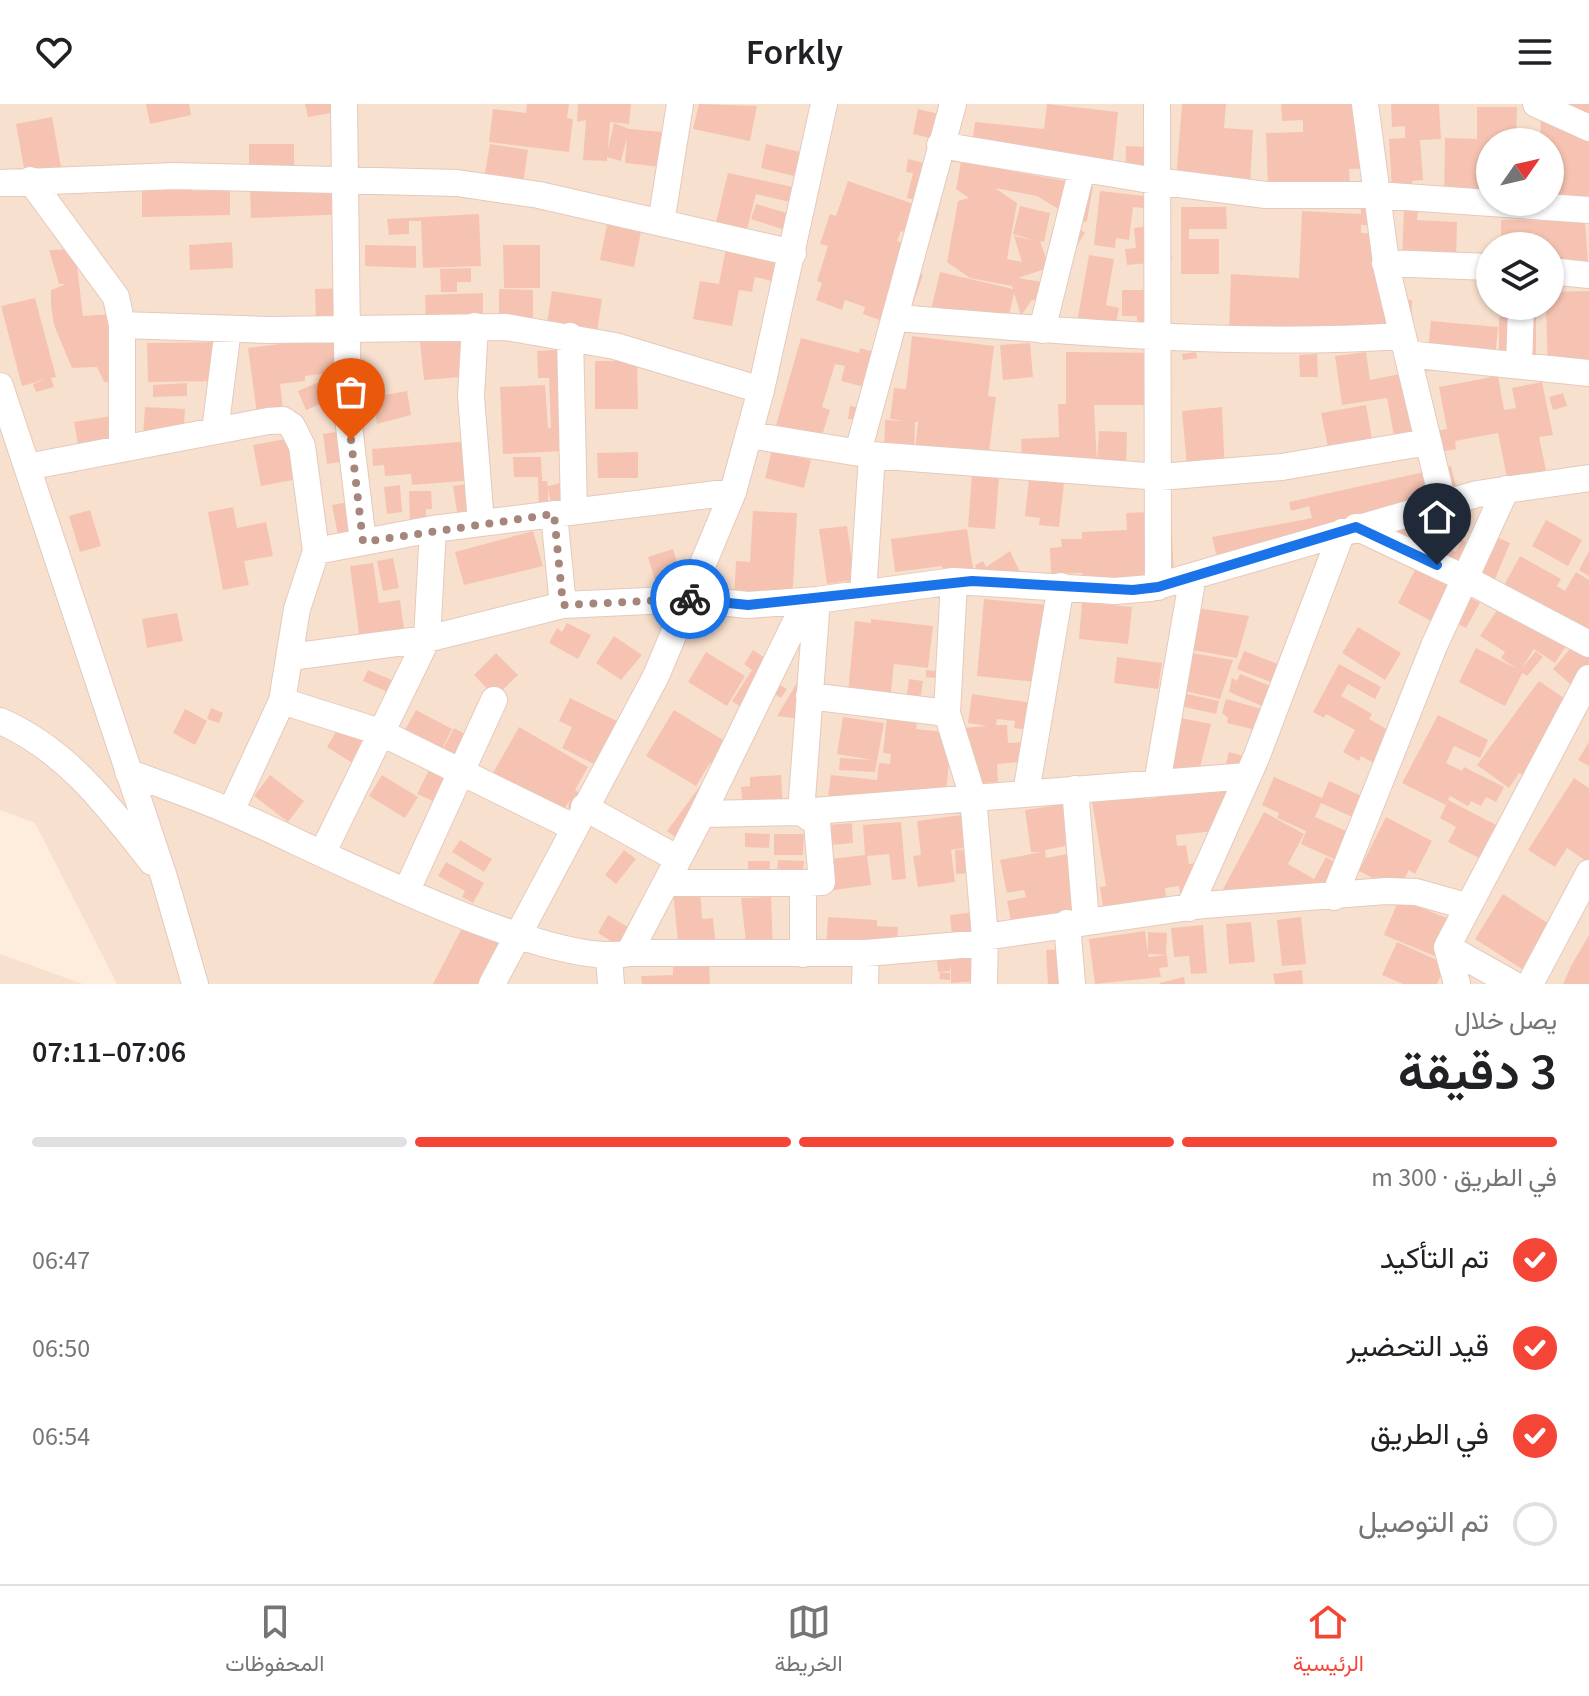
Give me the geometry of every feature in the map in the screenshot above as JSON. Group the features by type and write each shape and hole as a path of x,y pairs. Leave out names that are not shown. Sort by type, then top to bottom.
{"street":[{"path":"344,104 348,418 363,542"},
{"path":"661,223 680,104"},
{"path":"492,984 656,676 733,492 761,390 824,104"},
{"path":"863,594 865,453 940,145 953,104"},
{"path":"1157,104 1158,587"},
{"path":"1365,104 1385,263 1443,503"},
{"path":"1536,104 1589,128"},
{"path":"940,145 1156,181 1266,195 1377,195 1589,210"},
{"path":"1042,330 1082,169"},
{"path":"0,183 174,176 345,179 482,186 793,253"},
{"path":"30,180 116,297 122,325 122,449"},
{"path":"1385,263 1476,266"},
{"path":"1564,272 1589,275"},
{"path":"897,318 1042,330 1405,345 1519,365 1589,373"},
{"path":"1519,365 1521,320"},
{"path":"122,325 228,329 475,326 570,336 761,390"},
{"path":"475,326 471,396 481,523"},
{"path":"215,431 228,329"},
{"path":"563,605 570,336"},
{"path":"0,386 164,877 195,984"},
{"path":"27,467 277,420 292,426 302,446 316,551 297,609 282,701 231,811"},
{"path":"750,435 865,453 1160,477 1282,467 1428,442"},
{"path":"290,657 427,639 563,605 690,599 739,605 811,600 954,581 1115,591 1158,587 1443,503 1506,489 1589,478"},
{"path":"1334,897 1391,747 1506,489"},
{"path":"316,551 433,529 733,492"},
{"path":"323,852 427,639 433,529"},
{"path":"1349,530 1464,578 1589,644"},
{"path":"1189,908 1349,530"},
{"path":"1157,783 1193,576"},
{"path":"954,581 947,713 973,797 985,940 984,984"},
{"path":"1026,793 1061,586"},
{"path":"801,812 809,696 811,600"},
{"path":"616,965 672,871 811,600"},
{"path":"1457,984 1447,947 1589,678"},
{"path":"809,696 947,713"},
{"path":"407,890 494,700"},
{"path":"282,701 380,732 464,771 579,817 672,871 822,882 817,823 801,812"},
{"path":"0,721 46,747 80,775 164,877"},
{"path":"128,772 231,811 518,937 616,965 866,953 985,940 1077,922 1189,908 1411,891 1466,906"},
{"path":"702,814 801,812 1247,776"},
{"path":"1072,984 1077,922 1075,789"},
{"path":"1530,984 1589,873"},
{"path":"803,883 803,954"},
{"path":"1447,947 1513,984"},
{"path":"865,984 866,953"}],"shaded area":[{"path":"0,104 1589,104 1589,984 117,984 35,823 0,810"},
{"path":"0,954 83,984 0,984"}],"building":[{"path":"146,104 189,104 191,115 150,124"},
{"path":"305,104 341,104 342,111 308,117"},
{"path":"527,104 569,104 567,118 573,119 569,152 489,142 493,109 526,113"},
{"path":"578,104 631,104 629,124 610,122 608,149 614,123 629,129 674,133 670,168 625,163 627,137 621,161 607,157 607,161 583,160 586,120 577,122"},
{"path":"699,104 757,106 750,141 693,129"},
{"path":"1047,104 1118,112 1112,171 971,151 975,122 1044,129"},
{"path":"1182,104 1226,104 1224,128 1253,130 1250,184 1176,179"},
{"path":"1281,104 1379,104 1379,168 1349,169 1350,184 1268,187 1266,133 1303,132 1303,120 1282,121"},
{"path":"1391,104 1439,104 1441,139 1420,140 1423,180 1412,181 1413,189 1392,191 1389,139 1405,138 1405,126 1392,127"},
{"path":"1558,104 1589,104 1589,123"},
{"path":"1477,107 1517,107 1516,128 1477,128"},
{"path":"918,109 961,119 955,144 913,134"},
{"path":"52,117 62,173 26,179 16,124"},
{"path":"1541,118 1561,128 1541,128"},
{"path":"1564,130 1589,142 1589,203 1564,202"},
{"path":"1445,138 1476,139 1476,200 1444,200"},
{"path":"249,144 294,144 294,171 249,171"},
{"path":"490,144 528,150 523,184 484,178"},
{"path":"766,144 800,152 794,176 761,168"},
{"path":"1126,146 1166,148 1165,177 1125,176"},
{"path":"908,159 945,168 937,205 907,198 913,173 906,172"},
{"path":"961,162 1093,186 1087,221 1073,225 1085,233 1073,251 1060,210 1037,196 995,188 1017,203 1007,259 1022,262 1014,236 1033,240 1013,234 1020,206 1050,213 1044,242 1040,241 1048,264 1055,253 1074,256 1059,278 1045,269 1018,278 1059,285 1058,292 1031,301 1021,316 1014,293 1005,332 930,314 940,272 1013,289 1012,286 970,278 947,262 958,201 969,198 956,189"},
{"path":"728,173 793,187 790,202 756,194 746,233 715,226"},
{"path":"848,181 939,213 929,241 901,231 897,241 924,250 916,273 923,275 904,329 863,314 865,307 845,300 842,310 816,300 822,283 817,281 828,246 820,244 830,214 836,216"},
{"path":"346,187 347,214 251,218 250,191"},
{"path":"192,188 192,191 230,191 230,215 142,217 142,189"},
{"path":"1100,191 1162,198 1161,210 1133,207 1129,240 1116,238 1115,248 1094,245"},
{"path":"756,204 790,214 785,230 751,219"},
{"path":"1181,207 1226,207 1227,229 1189,229 1189,239 1219,239 1219,274 1181,274"},
{"path":"1361,207 1393,208 1392,226 1361,225 1361,233 1378,234 1394,299 1412,300 1411,339 1229,331 1231,274 1299,278 1302,211 1361,214"},
{"path":"1404,210 1418,211 1417,220 1457,222 1456,260 1402,258"},
{"path":"479,214 481,266 423,268 421,221 409,221 409,234 389,235 387,219"},
{"path":"1501,220 1585,221 1589,275 1564,272 1564,232 1501,232"},
{"path":"607,224 641,232 634,267 600,260"},
{"path":"1168,224 1172,261 1127,265 1125,249 1136,248 1134,228"},
{"path":"232,242 233,268 190,270 189,245"},
{"path":"365,245 416,246 416,268 365,266"},
{"path":"503,245 540,245 540,288 504,288"},
{"path":"726,248 777,257 772,281 755,277 752,292 739,290 732,326 693,319 700,281 719,284"},
{"path":"75,249 83,316 126,313 131,380 104,382 97,367 72,368 54,325 51,305 51,290 66,284 59,284 49,250"},
{"path":"1089,255 1114,259 1106,305 1119,308 1114,335 1076,328"},
{"path":"471,268 471,282 457,282 457,292 441,292 440,269"},
{"path":"353,288 354,323 316,324 315,289"},
{"path":"499,289 533,290 533,324 499,323"},
{"path":"1122,290 1166,290 1166,329 1137,329 1137,316 1122,316"},
{"path":"552,291 602,299 596,338 546,329"},
{"path":"1589,291 1589,371 1548,372 1546,320 1564,320 1564,292"},
{"path":"483,293 483,322 426,327 425,295"},
{"path":"35,298 56,377 51,378 54,387 36,392 33,384 47,379 22,386 1,306"},
{"path":"1499,320 1536,320 1536,366 1499,366"},
{"path":"1431,321 1498,327 1494,367 1427,361"},
{"path":"912,336 994,346 988,396 996,397 989,451 966,448 965,457 915,451 918,422 915,422 914,454 884,453 885,420 905,421 890,419 894,388 906,389"},
{"path":"482,337 486,375 424,380 420,342"},
{"path":"327,338 347,340 351,370 305,376 305,381 280,384 284,418 258,421 248,348"},
{"path":"801,338 859,353 860,348 893,357 884,392 841,381 845,366 835,364 822,407 830,410 819,445 774,432"},
{"path":"225,342 226,381 148,382 147,343"},
{"path":"1030,343 1033,377 1003,380 1000,345"},
{"path":"573,349 584,450 503,454 500,387 545,385 548,428 551,428 549,378 538,378 537,351"},
{"path":"1066,352 1169,353 1157,405 1094,405 1097,462 1099,431 1127,432 1126,468 1022,460 1021,439 1059,437 1058,404 1066,404"},
{"path":"1196,352 1197,358 1183,360 1182,354"},
{"path":"1366,352 1370,380 1419,370 1435,431 1447,429 1439,387 1498,376 1504,410 1516,408 1512,388 1542,382 1553,435 1539,437 1548,480 1509,488 1498,433 1455,441 1456,449 1333,472 1321,413 1366,405 1373,445 1395,441 1387,398 1342,405 1335,356"},
{"path":"1317,354 1318,377 1300,377 1299,355"},
{"path":"595,361 637,361 638,409 595,409"},
{"path":"331,377 336,388 319,395 323,403 306,410 298,391"},
{"path":"187,383 187,396 153,397 153,385"},
{"path":"407,391 411,415 377,424 373,397"},
{"path":"1563,393 1567,406 1553,410 1549,397"},
{"path":"850,406 873,409 872,422 848,419"},
{"path":"145,407 185,409 183,439 143,436"},
{"path":"1222,407 1225,474 1188,477 1182,411"},
{"path":"124,414 129,442 79,450 74,422"},
{"path":"354,429 359,459 327,464 323,434"},
{"path":"307,435 314,476 261,486 253,445"},
{"path":"484,440 487,479 412,485 411,474 385,476 384,465 373,466 372,449"},
{"path":"772,450 811,460 804,488 765,478"},
{"path":"638,452 638,478 598,478 597,453"},
{"path":"513,457 541,457 542,481 547,481 548,486 583,478 589,507 553,515 548,489 548,510 539,511 538,477 514,477"},
{"path":"1451,466 1462,513 1437,519 1434,505 1427,507 1432,526 1418,529 1419,535 1398,540 1397,535 1221,574 1212,537 1312,518 1309,506 1291,511 1289,502"},
{"path":"972,474 999,476 995,529 968,527"},
{"path":"1029,479 1064,483 1059,527 1039,525 1040,518 1025,516"},
{"path":"490,481 495,513 459,525 453,486"},
{"path":"400,485 402,512 387,514 384,487"},
{"path":"409,491 431,491 432,509 426,509 426,522 410,522"},
{"path":"366,499 374,538 340,545 332,505"},
{"path":"233,507 237,528 266,522 273,556 244,561 249,585 223,590 208,512"},
{"path":"90,510 101,546 80,552 69,516"},
{"path":"753,511 797,513 792,602 734,598 736,561 750,562"},
{"path":"1171,511 1174,579 1083,583 1082,573 1051,574 1050,548 1062,547 1061,539 1082,539 1082,532 1127,530 1126,513"},
{"path":"1546,520 1582,540 1568,566 1532,546"},
{"path":"847,526 855,580 827,584 819,529"},
{"path":"967,529 974,575 943,580 942,566 895,572 891,539"},
{"path":"533,531 543,566 464,585 455,552"},
{"path":"1487,533 1510,543 1493,584 1429,556 1435,542 1456,552 1462,540 1471,544"},
{"path":"673,549 685,590 660,597 648,557"},
{"path":"1010,551 1020,572 1004,579 999,570 980,578 975,565 983,561 986,567"},
{"path":"1589,551 1589,576 1579,570"},
{"path":"1520,556 1561,579 1557,586 1565,591 1576,572 1589,580 1589,636 1503,587"},
{"path":"393,558 399,588 383,591 377,561"},
{"path":"373,563 379,603 400,600 407,650 362,656 350,566"},
{"path":"1416,568 1480,603 1466,628 1448,619 1444,628 1398,603"},
{"path":"984,599 1069,607 1056,684 977,676"},
{"path":"1082,602 1132,607 1128,644 1079,639"},
{"path":"1501,604 1566,646 1555,663 1534,649 1521,669 1536,651 1543,657 1527,676 1501,658 1505,652 1480,636"},
{"path":"1197,608 1249,616 1237,658 1187,649"},
{"path":"177,613 183,641 147,648 142,619"},
{"path":"871,619 933,626 928,668 894,664 890,699 906,701 909,679 923,681 916,729 952,733 945,803 828,797 831,775 877,780 879,763 890,764 891,754 883,753 888,707 847,702 855,621 871,623"},
{"path":"567,623 591,635 578,659 549,643 557,628 562,632"},
{"path":"1358,627 1401,653 1385,680 1342,653"},
{"path":"614,636 642,655 621,680 596,663"},
{"path":"1575,643 1589,655 1589,678 1578,691 1553,669"},
{"path":"1476,648 1523,672 1505,706 1459,682"},
{"path":"753,650 785,671 777,683 787,689 781,698 765,688 755,703 767,711 761,721 732,701 752,670 744,664"},
{"path":"1244,651 1283,666 1276,684 1237,669"},
{"path":"706,652 745,676 727,706 688,682"},
{"path":"1186,652 1233,660 1220,699 1180,690"},
{"path":"496,653 518,675 495,697 474,675"},
{"path":"1117,657 1162,663 1158,689 1114,683"},
{"path":"1339,664 1381,687 1375,699 1348,684 1341,696 1372,714 1369,719 1407,741 1390,772 1361,756 1359,761 1343,752 1355,730 1326,714 1324,718 1313,712"},
{"path":"368,670 406,686 401,698 363,681"},
{"path":"926,670 955,673 954,680 926,677"},
{"path":"1240,674 1280,690 1269,709 1229,692 1232,678 1237,681"},
{"path":"798,681 802,719 777,716"},
{"path":"1539,681 1580,709 1526,777 1519,773 1509,788 1477,765"},
{"path":"1183,693 1219,701 1216,714 1180,706"},
{"path":"972,694 1052,706 1048,733 1014,728 1015,721 997,719 996,725 1007,725 1008,743 1044,741 1046,760 997,764 998,782 963,784 960,728 987,726 968,723"},
{"path":"570,698 629,727 606,770 562,748 572,727 559,721"},
{"path":"1226,699 1265,710 1260,731 1227,723 1228,718 1222,713"},
{"path":"211,708 223,713 219,723 207,719"},
{"path":"185,709 207,721 195,745 173,733"},
{"path":"416,710 452,729 439,755 402,735"},
{"path":"674,710 744,753 731,776 710,763 696,786 646,756"},
{"path":"1438,715 1488,740 1480,758 1454,746 1446,763 1462,771 1464,767 1504,787 1496,802 1486,797 1481,806 1471,801 1468,806 1450,796 1448,800 1500,827 1483,860 1448,842 1456,827 1440,818 1446,805 1402,783"},
{"path":"1171,716 1211,724 1198,775 1162,765"},
{"path":"843,717 884,723 875,772 839,770 840,758 872,760 837,754"},
{"path":"340,725 376,748 362,769 327,747"},
{"path":"519,727 588,767 575,790 588,799 578,814 568,807 570,800 562,813 493,773"},
{"path":"454,728 485,745 473,768 442,751"},
{"path":"1589,742 1589,766 1578,760"},
{"path":"1229,752 1250,758 1247,771 1226,764"},
{"path":"430,768 445,775 433,801 417,794"},
{"path":"270,775 304,801 288,822 254,796"},
{"path":"382,775 418,797 405,818 369,796"},
{"path":"781,775 783,807 743,809 741,787 750,786 750,777"},
{"path":"1274,777 1322,798 1329,781 1368,799 1359,820 1321,803 1315,817 1357,836 1345,864 1301,844 1306,831 1277,818 1279,813 1262,805"},
{"path":"1574,778 1589,788 1589,863 1567,848 1555,867 1528,850"},
{"path":"700,786 721,801 688,846 667,831"},
{"path":"1227,786 1234,829 1176,835 1177,846 1186,845 1189,864 1211,860 1181,900 1179,886 1165,888 1167,904 1105,921 1100,887 1106,886 1092,801 1146,793 1147,799"},
{"path":"1087,801 1086,842 1045,850 1046,858 1083,851 1094,913 1012,926 1007,901 1026,897 1024,890 1007,893 1000,860 1041,852 1031,852 1025,810"},
{"path":"1264,812 1304,834 1288,864 1314,879 1326,857 1349,870 1336,894 1316,883 1308,898 1221,893"},
{"path":"961,815 962,824 967,823 970,847 951,850 955,882 918,887 913,856 921,855 917,821"},
{"path":"1386,817 1432,841 1415,874 1409,870 1398,891 1359,871"},
{"path":"901,822 906,879 892,880 889,854 867,856 871,885 834,890 830,859 865,855 863,825"},
{"path":"852,823 853,843 830,845 828,825"},
{"path":"745,833 770,834 769,848 745,847"},
{"path":"774,834 804,834 803,855 774,855"},
{"path":"460,840 492,859 484,872 452,852"},
{"path":"988,849 989,872 956,874 955,850"},
{"path":"624,850 636,859 616,884 605,875"},
{"path":"778,860 804,861 803,872 777,871"},
{"path":"748,861 770,861 769,879 748,879"},
{"path":"446,862 484,883 473,903 462,897 465,891 438,876"},
{"path":"700,889 702,919 713,918 716,948 679,951 673,891"},
{"path":"1503,894 1569,937 1541,981 1475,939"},
{"path":"771,897 773,950 747,951 741,898"},
{"path":"1399,899 1452,920 1442,959 1384,935"},
{"path":"991,910 995,942 952,936 950,915"},
{"path":"608,915 638,933 627,951 598,933"},
{"path":"828,917 877,920 877,926 898,927 897,945 826,951"},
{"path":"1301,917 1306,964 1282,966 1277,920"},
{"path":"465,922 504,943 483,984 433,984"},
{"path":"1251,922 1255,962 1229,964 1226,924"},
{"path":"1203,925 1207,973 1191,974 1189,956 1174,957 1171,928"},
{"path":"1145,931 1148,952 1148,932 1167,933 1166,955 1148,954 1149,957 1167,955 1168,967 1159,968 1161,977 1095,984 1089,939"},
{"path":"1589,935 1589,984 1563,984 1571,966"},
{"path":"1397,942 1446,964 1437,984 1403,984 1382,975"},
{"path":"1068,949 1070,984 1048,984 1046,950"},
{"path":"991,956 993,980 951,983 951,964 950,971 938,972 937,960"},
{"path":"709,962 710,984 642,984 641,976 673,975 673,963"},
{"path":"1302,970 1303,984 1275,984 1273,974"},
{"path":"940,972 950,973 950,980 939,979"},
{"path":"1184,977 1185,984 1160,984 1160,983"}],"way so far":[{"path":"351,440 363,542 433,529 554,514 563,605 690,599"}],"route":[{"path":"690,599 748,605 817,600 954,581 989,580 1096,590 1133,590 1158,587 1356,527 1437,565"}]}
